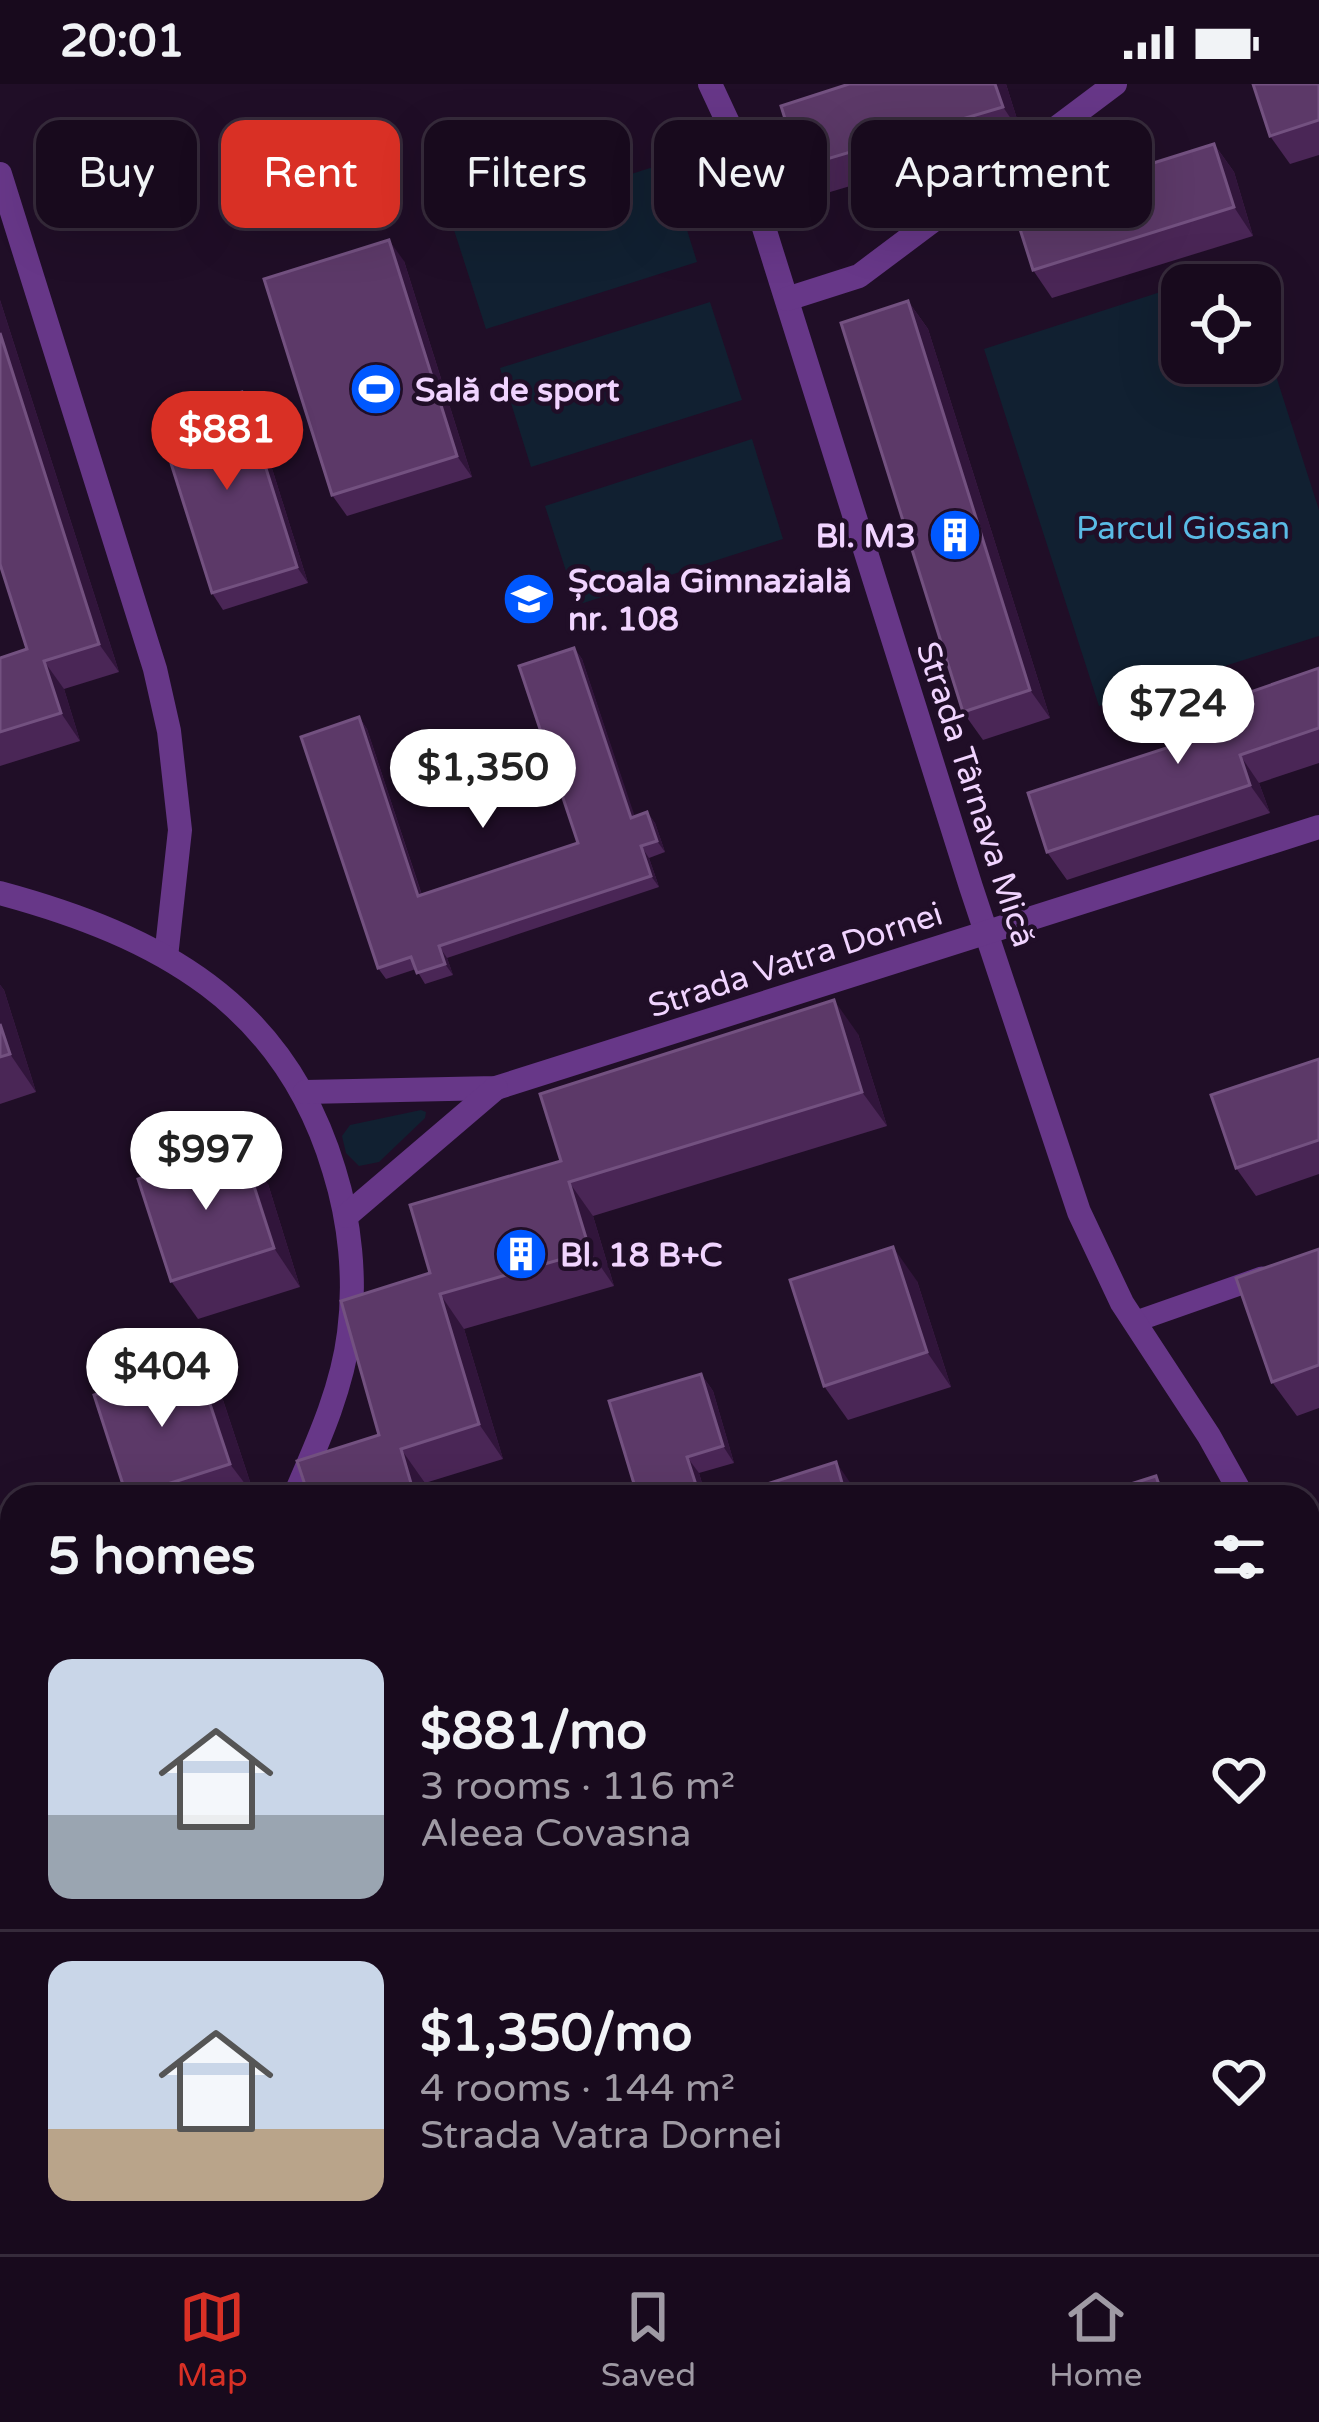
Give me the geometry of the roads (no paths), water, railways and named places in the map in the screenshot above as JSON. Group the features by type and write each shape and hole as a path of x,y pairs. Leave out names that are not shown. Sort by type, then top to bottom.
{"street":[{"name":"Strada Târnava Mică","path":"710,84 737,142 1072,1194 1094,1251 1134,1322 1236,1485"},
{"path":"787,299 860,276 1115,84"},
{"path":"0,174 155,669 169,731 180,830 166,957"},
{"name":"Strada Vatra Dornei","path":"305,1092 496,1088 1319,826"},
{"path":"0,892 95,924 166,957 202,980 267,1037 305,1092 328,1147 346,1216 352,1272 349,1334 332,1408 299,1485"},
{"name":"Strada Vatra Dornei","path":"346,1216 496,1088"}],"lane":[{"path":"1134,1322 1285,1269"}],"place":[{"name":"Sală de sport","path":"376,389"},
{"name":"Bl. M3","path":"955,535"},
{"name":"Școala Gimnazială nr. 108","path":"529,599"},
{"name":"Bl. 18 B+C","path":"521,1254"}],"park label":[{"name":"Parcul Giosan","path":"1183,527"}]}
